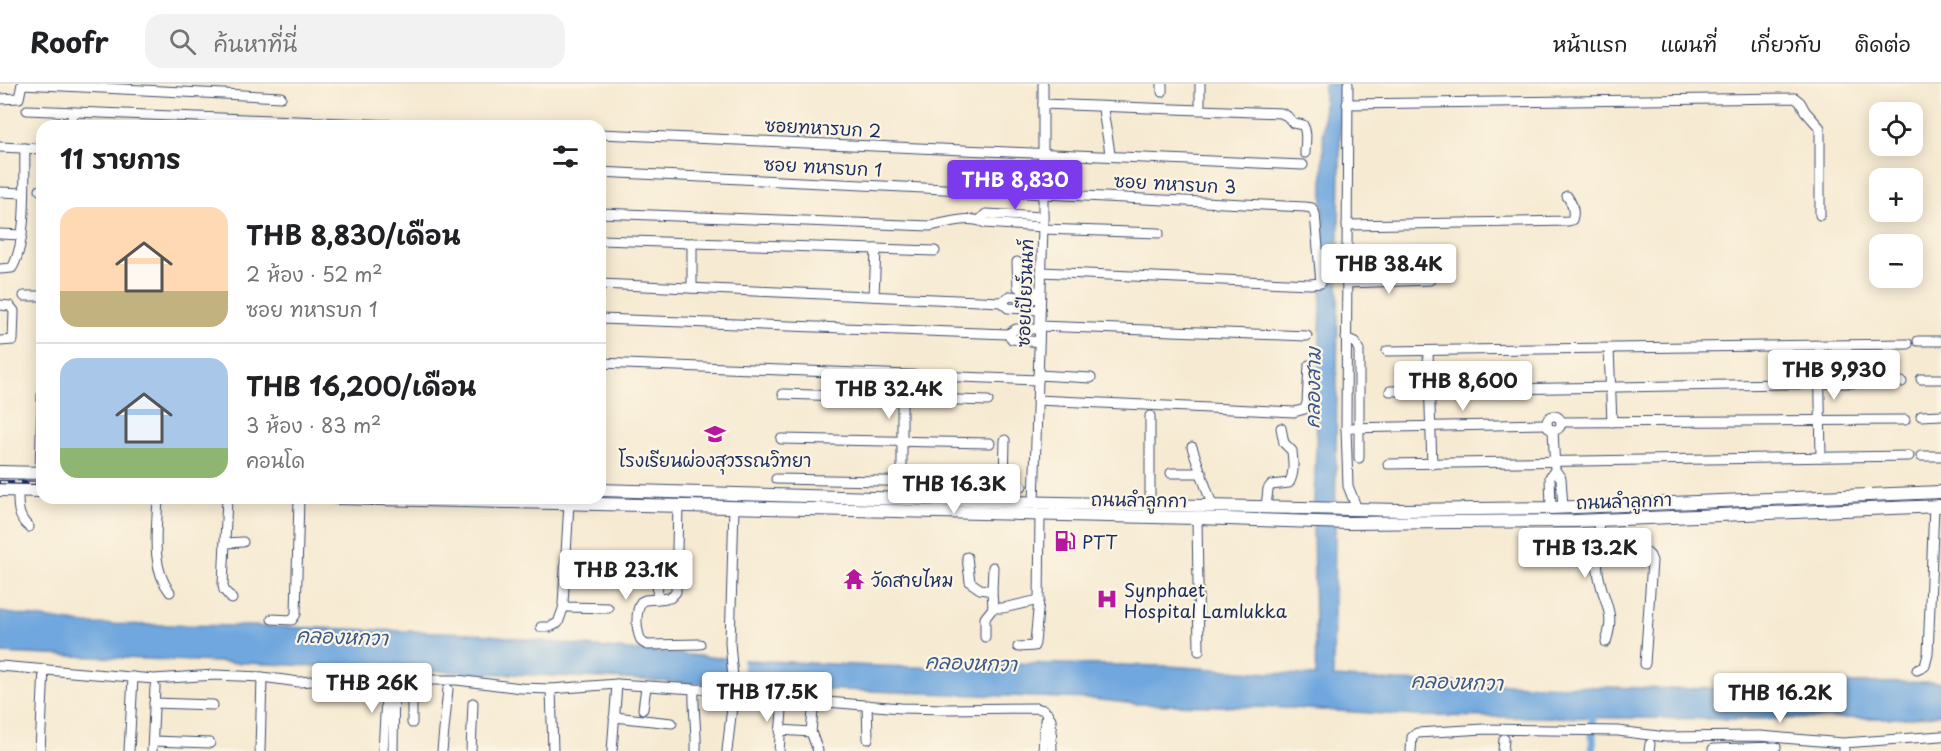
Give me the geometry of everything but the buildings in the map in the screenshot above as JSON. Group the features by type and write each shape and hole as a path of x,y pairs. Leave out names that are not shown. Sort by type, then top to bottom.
{"main road":[{"path":"0,472 36,473"},
{"path":"18,491 19,472"},
{"path":"0,490 36,491"},
{"name":"ถนนลำลูกกา","path":"606,490 1040,515 1308,523 1599,519 1937,506"},
{"name":"ถนนลำลูกกา","path":"605,504 734,507 861,504 902,498 1353,509 1557,508 1941,492"}],"street":[{"path":"0,99 19,98 22,84 152,87 281,97"},
{"name":"ซอยเปียร์นนท์","path":"1034,502 1044,193 1044,84"},
{"path":"1200,84 1200,104"},
{"path":"1348,84 1346,428 1348,486 1353,509"},
{"path":"1347,104 1795,98 1820,128 1820,215"},
{"path":"1043,104 1281,113 1293,123 1305,127 1305,153"},
{"path":"1103,106 1104,128 1110,156"},
{"path":"27,110 258,120"},
{"path":"71,120 74,113"},
{"name":"ซอยทหารบก 2","path":"606,134 1303,165"},
{"path":"0,147 36,149"},
{"path":"0,269 12,268 18,255 22,235 26,148"},
{"name":"ซอย ทหารบก 1","path":"606,172 1044,193"},
{"path":"0,192 24,193"},
{"name":"ซอย ทหารบก 3","path":"1041,272 1321,283 1315,213 1312,208 1044,193"},
{"path":"1347,225 1568,221 1574,216 1567,196"},
{"path":"606,213 930,226 965,219 980,220 986,223 1043,224 1159,233"},
{"path":"0,234 22,235"},
{"path":"606,240 935,251"},
{"path":"692,243 692,288"},
{"path":"874,296 876,249"},
{"path":"1017,262 1018,287 1040,296"},
{"path":"1347,283 1430,280"},
{"path":"606,284 1001,302 1010,296 1040,296"},
{"path":"24,296 36,296"},
{"path":"1001,302 1008,308 1040,310"},
{"path":"0,305 13,308 13,340 0,341"},
{"path":"606,319 1008,334 1016,329 1039,328 1306,336"},
{"path":"1008,334 1012,339 1039,342"},
{"path":"1346,338 1354,342 1359,350 1359,458"},
{"path":"1918,341 1941,341"},
{"path":"1387,351 1908,344"},
{"path":"1819,346 1821,457"},
{"path":"1609,349 1612,422"},
{"path":"1428,351 1432,464"},
{"path":"606,363 1091,378"},
{"path":"1037,400 1294,412 1305,409 1307,404 1309,365"},
{"path":"1921,380 1941,379"},
{"path":"1390,391 1902,382"},
{"path":"783,394 988,400"},
{"path":"902,399 902,498"},
{"path":"1921,416 1941,415"},
{"path":"1150,416 1150,504"},
{"path":"1557,508 1550,477 1555,465 1549,418 1555,416 1562,422 1905,420"},
{"path":"1346,428 1550,427"},
{"path":"1266,507 1268,489 1271,485 1289,483 1294,468 1292,451 1284,443 1281,429"},
{"path":"781,439 990,443"},
{"path":"1005,440 1003,480 1009,486 1022,486"},
{"path":"1192,447 1212,506"},
{"path":"1388,464 1555,465 1908,456"},
{"path":"1921,456 1941,456"},
{"path":"1172,473 1202,473"},
{"path":"776,480 989,483"},
{"path":"1009,486 1009,502"},
{"path":"18,491 20,515 22,521 29,526"},
{"path":"158,504 157,560 161,579 170,592"},
{"path":"227,504 223,585 224,590 232,599"},
{"path":"272,619 292,620 296,614 299,504"},
{"path":"541,627 550,627 558,623 564,606 562,599 569,504"},
{"path":"678,506 676,592 670,598 645,600 638,606 638,633 642,642 647,645 700,644"},
{"path":"1917,670 1925,666 1928,654 1937,506"},
{"path":"727,751 734,688 730,643 734,507"},
{"path":"1018,647 1034,646 1039,600 1040,515"},
{"path":"1197,518 1199,651"},
{"path":"1599,519 1599,577 1608,604 1610,622 1606,642"},
{"path":"225,543 243,542"},
{"path":"1598,554 1646,552 1650,556 1652,561 1645,664"},
{"path":"967,557 970,582 980,589 992,591"},
{"path":"993,567 993,608"},
{"path":"640,570 650,571 658,578 657,599"},
{"path":"985,637 985,618 990,610 1039,600"},
{"path":"564,606 608,608"},
{"path":"0,666 154,679 215,675 262,677 299,682 457,680 551,689 617,684 694,690 734,688 813,701 867,705 947,709 1036,708 1051,718 1052,751"},
{"path":"40,751 44,669"},
{"path":"129,751 133,677"},
{"path":"260,751 262,677"},
{"path":"383,751 391,680"},
{"path":"391,680 393,751"},
{"path":"412,680 412,723"},
{"path":"612,751 617,684"},
{"path":"155,687 153,746 210,743"},
{"path":"644,709 646,687"},
{"path":"442,751 448,688"},
{"path":"551,689 553,751"},
{"path":"694,690 693,715 697,730 696,751"},
{"path":"779,751 783,696"},
{"path":"813,701 812,732 818,751"},
{"path":"154,703 213,705"},
{"path":"471,751 473,703"},
{"path":"867,705 868,738"},
{"path":"1043,751 1045,720 1048,714"},
{"path":"614,717 672,723"},
{"path":"1412,751 1412,737 1417,733 1484,729 1618,731 1666,737 1760,736 1843,742 1941,736"},
{"path":"780,730 812,732"},
{"path":"1503,751 1504,739"},
{"path":"1713,749 1750,750 1776,747"}],"water":[{"name":"คลองหกวา","path":"1324,84 1341,84 1333,677 1675,689 1941,682 1941,714 1908,718 1729,719 1418,716 1291,708 1136,704 1092,699 760,687 608,678 0,653 0,612 85,624 248,626 471,633 594,647 746,660 951,668 1004,663 1167,666 1316,676 1313,530 1322,277"}],"pier":[{"path":"733,656 742,656 744,682 735,683"}],"waterway":[{"path":"1592,708 1593,751"}],"railway":[{"path":"0,482 36,483"}],"place":[{"name":"โรงเรียนผ่องสุวรรณวิทยา","path":"715,434"},
{"name":"PTT","path":"1065,541"},
{"name":"วัดสายไหม","path":"854,579"},
{"name":"Synphaet Hospital Lamlukka","path":"1107,599"}],"water label":[{"name":"คลองสาม","path":"1312,388"}]}
